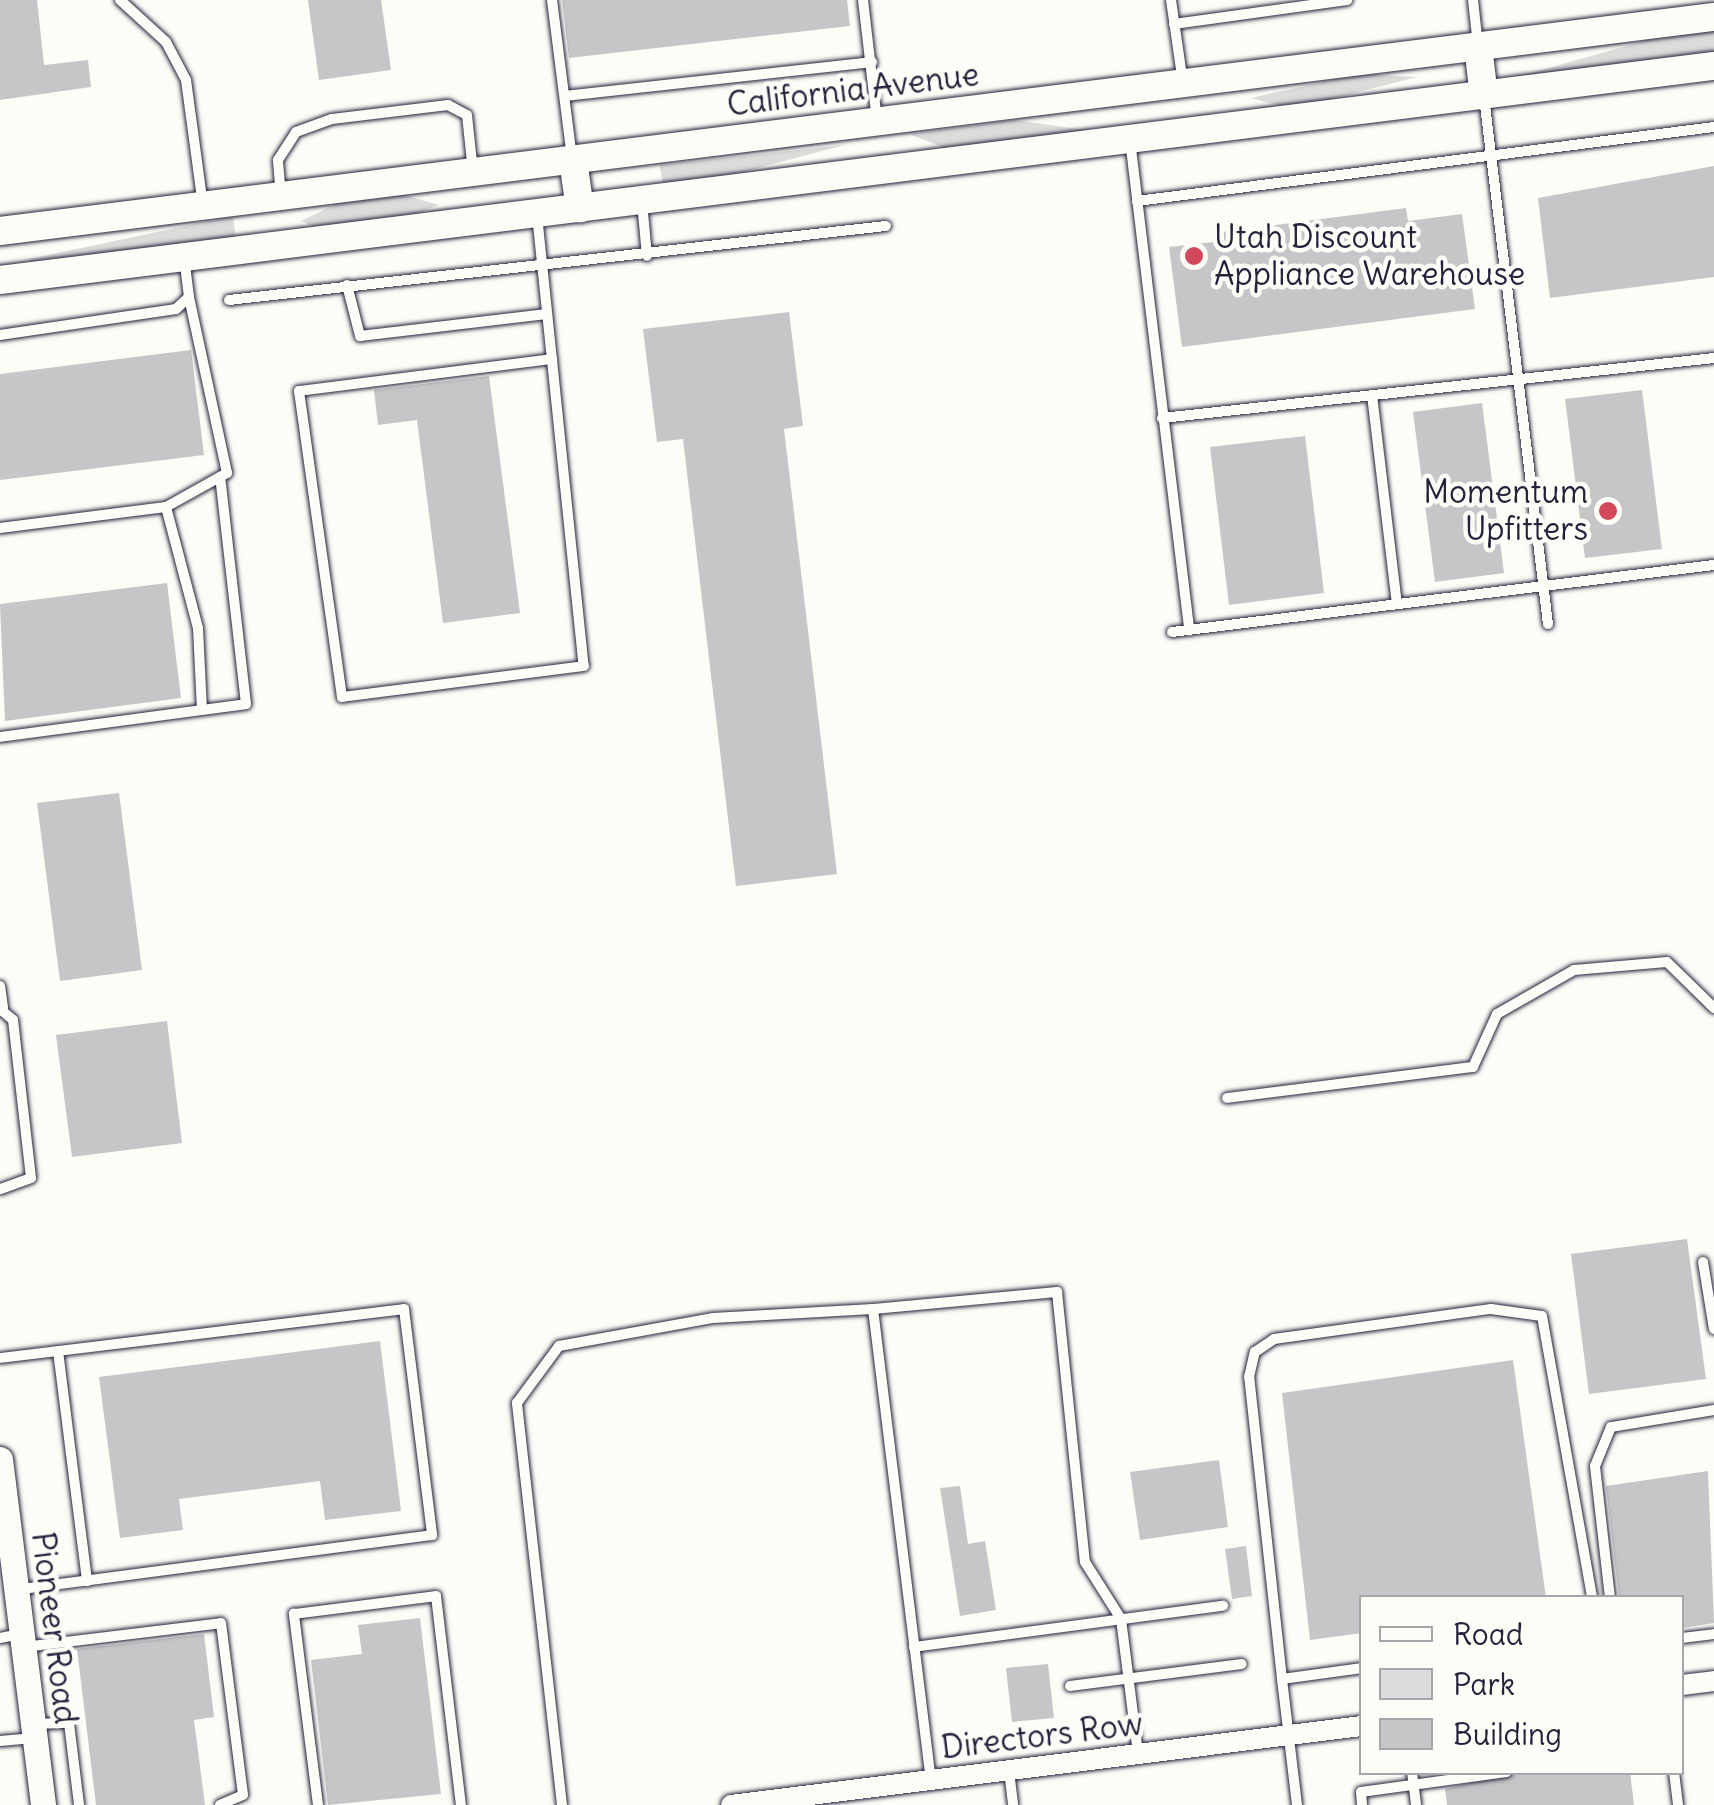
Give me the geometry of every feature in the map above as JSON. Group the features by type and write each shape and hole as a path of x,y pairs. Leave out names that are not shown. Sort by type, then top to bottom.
{"main road":[{"name":"California Avenue","path":"0,231 1714,17"},
{"path":"1478,46 1484,96"},
{"path":"0,280 1714,66"},
{"path":"1163,136 1170,85"},
{"path":"876,122 882,171"},
{"path":"573,160 580,209"},
{"path":"473,172 480,221"},
{"path":"281,197 286,246"}],"street":[{"name":"Pioneer Road","path":"1,1477 16,1590 15,1639 44,1805"},
{"path":"1684,1685 1714,1681"},
{"name":"Directors Row","path":"731,1805 817,1800 931,1780 1359,1726"}],"lane":[{"path":"120,0 166,42 186,80 204,206"},
{"path":"552,0 573,160"},
{"path":"863,0 876,122"},
{"path":"1170,0 1174,24 1170,85"},
{"path":"1174,24 1347,0"},
{"path":"1473,0 1478,46"},
{"path":"564,96 872,62"},
{"path":"1484,96 1548,624"},
{"path":"281,197 278,160 296,132 332,119 448,105 467,115 473,172"},
{"path":"1136,201 1714,127"},
{"path":"1130,140 1189,630"},
{"path":"642,201 648,256"},
{"path":"536,214 552,359 584,666 342,697 299,391 552,359"},
{"path":"230,300 542,268 886,226"},
{"path":"0,737 246,704 250,688 220,478 215,393 190,298 184,258"},
{"path":"347,285 360,336 547,314"},
{"path":"0,335 176,309 190,298"},
{"path":"1162,418 1714,358"},
{"path":"1372,395 1397,604"},
{"path":"0,528 166,506 220,478"},
{"path":"166,506 198,628 202,709"},
{"path":"1172,632 1714,566"},
{"path":"1227,1098 1474,1067 1497,1014 1574,970 1667,962 1714,1008"},
{"path":"0,986 2,1008 13,1020 32,1178 0,1188"},
{"path":"1703,1262 1714,1330"},
{"path":"562,1805 522,1508 517,1403 534,1370 583,1336 1056,1292 1086,1562 1120,1620 1138,1754"},
{"path":"0,1358 404,1309 432,1534 16,1590"},
{"path":"872,1309 931,1780"},
{"path":"1296,1805 1249,1377 1255,1352 1274,1339 1491,1309 1542,1316 1591,1595"},
{"path":"58,1351 87,1581"},
{"path":"1610,1595 1595,1466 1611,1428 1714,1410"},
{"path":"318,1805 294,1614 436,1596 461,1805"},
{"path":"914,1647 1224,1606"},
{"path":"15,1639 221,1623 244,1795 220,1805"},
{"path":"1684,1638 1714,1634"},
{"path":"1070,1686 1242,1664"},
{"path":"1282,1679 1359,1668"},
{"path":"0,1742 69,1723 79,1805"},
{"path":"1008,1770 1013,1805"},
{"path":"1362,1805 1361,1792 1413,1779 1467,1775"},
{"path":"1674,1775 1678,1805"},
{"path":"1413,1779 1416,1805"}],"green space":[{"path":"1714,31 1714,52 1513,78 1658,37"},
{"path":"1358,74 1417,77 1292,109 1251,98"},
{"path":"1015,120 1099,132 950,150 909,134"},
{"path":"844,145 714,180 663,186 660,165"},
{"path":"405,195 439,205 402,219 320,229 301,221 338,203"},
{"path":"233,216 236,241 32,266 29,259"}],"building":[{"path":"0,0 37,0 44,65 88,60 91,87 0,100"},
{"path":"308,0 381,0 391,70 319,80"},
{"path":"562,0 847,0 850,26 569,58"},
{"path":"1714,166 1714,277 1550,298 1538,198"},
{"path":"1406,208 1408,221 1462,214 1475,309 1182,347 1169,247 1222,241 1221,232"},
{"path":"789,312 803,426 784,429 837,874 736,886 683,439 657,442 643,329"},
{"path":"191,350 204,455 0,480 0,374"},
{"path":"489,376 520,613 443,623 417,420 378,425 374,390"},
{"path":"1642,390 1662,549 1585,558 1565,399"},
{"path":"1482,403 1504,573 1435,582 1413,412"},
{"path":"1305,436 1324,593 1229,605 1210,447"},
{"path":"167,583 181,698 5,721 0,604"},
{"path":"119,793 142,970 60,981 37,803"},
{"path":"167,1021 182,1143 72,1157 56,1035"},
{"path":"1687,1239 1706,1379 1589,1394 1571,1254"},
{"path":"380,1341 401,1511 325,1520 320,1481 179,1499 183,1530 120,1538 99,1377"},
{"path":"1513,1360 1546,1595 1359,1595 1359,1633 1310,1640 1282,1393"},
{"path":"1219,1460 1228,1527 1140,1540 1130,1472"},
{"path":"1708,1471 1714,1623 1684,1628 1684,1595 1619,1595 1606,1486"},
{"path":"960,1486 968,1544 985,1541 996,1610 960,1616 940,1488"},
{"path":"1246,1546 1252,1596 1232,1599 1225,1549"},
{"path":"420,1618 441,1794 328,1805 311,1660 362,1654 358,1625"},
{"path":"204,1634 214,1717 194,1720 205,1805 96,1805 77,1649"},
{"path":"1048,1664 1054,1718 1012,1722 1006,1668"},
{"path":"1503,1775 1630,1775 1634,1805 1447,1805 1445,1789"}],"place":[{"name":"Utah Discount Appliance Warehouse","path":"1194,256"},
{"name":"Momentum Upfitters","path":"1608,511"}]}
